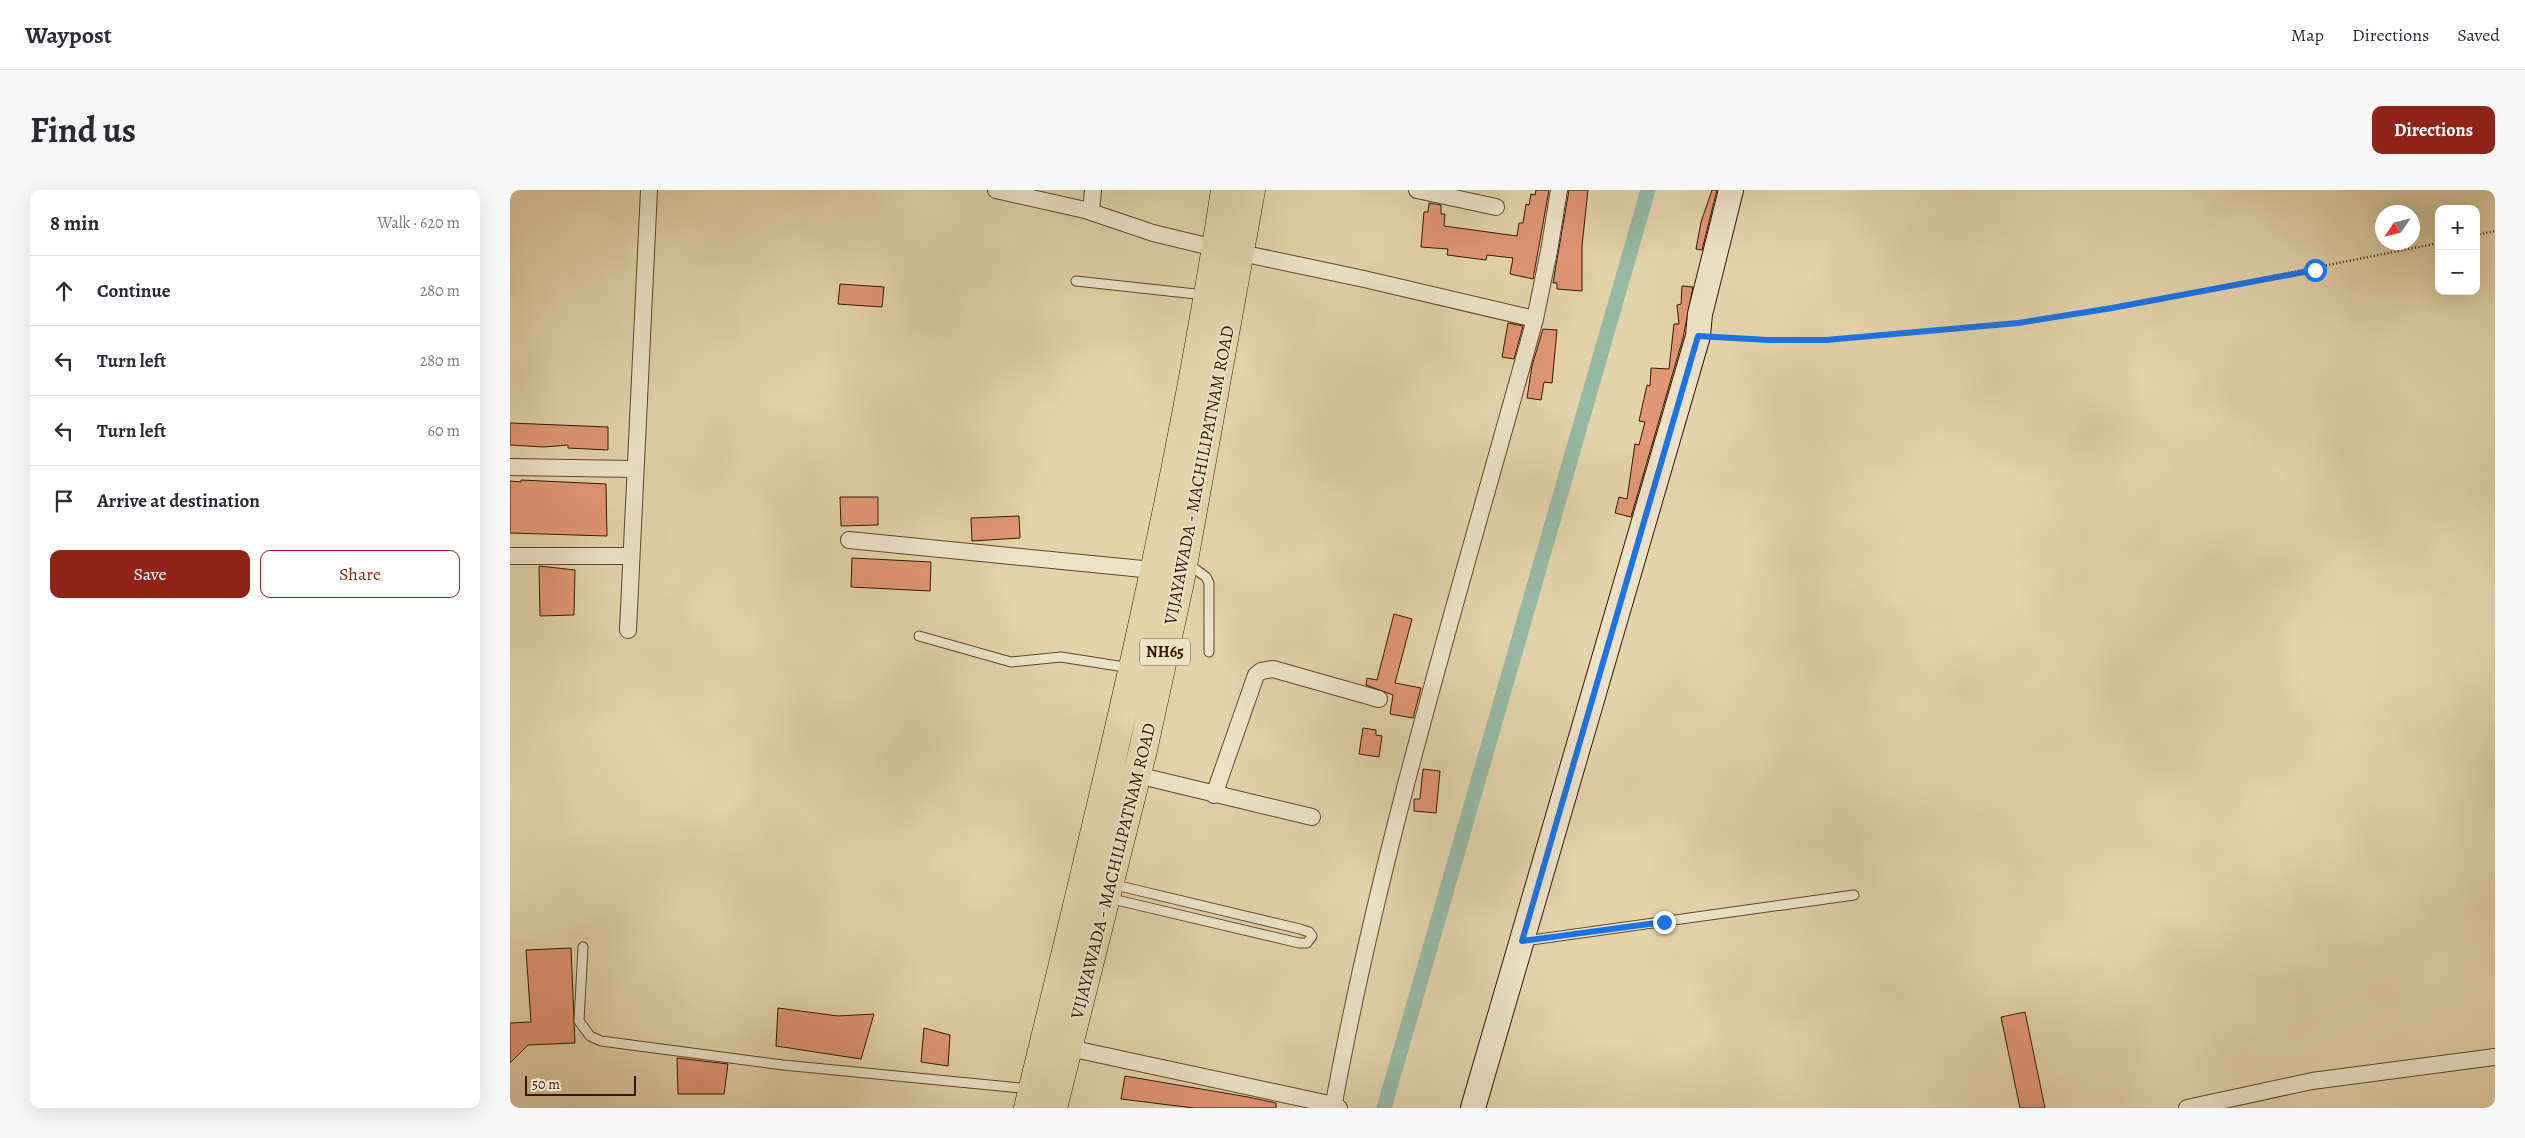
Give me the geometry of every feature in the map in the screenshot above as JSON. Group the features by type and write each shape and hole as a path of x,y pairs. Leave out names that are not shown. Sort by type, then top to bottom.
{"highway":[{"name":"VIJAYAWADA - MACHILIPATNAM ROAD","path":"1053,1108 1137,775 1184,561 1228,250 1225,190"},
{"name":"VIJAYAWADA - MACHILIPATNAM ROAD","path":"1030,1098 1132,668 1207,295 1228,250 1251,190"}],"street":[{"path":"628,630 649,190"},
{"path":"1002,190 1091,212 1153,233 1535,319"},
{"path":"1091,212 1093,190"},
{"path":"1417,190 1496,207"},
{"path":"1069,1048 1335,1107 1345,1038 1413,755 1535,319 1559,190"},
{"path":"1473,1108 1698,336 1700,314 1731,190"},
{"path":"510,467 636,469"},
{"path":"849,540 1153,570"},
{"path":"510,556 631,556"},
{"path":"1214,795 1256,675 1261,671 1272,669 1379,699"},
{"path":"1137,775 1312,817"},
{"path":"2187,1108 2312,1081 2495,1057"}],"lane":[{"path":"1076,281 1207,295"},
{"path":"1184,561 1206,577 1209,583 1209,652"},
{"path":"919,636 1011,662 1061,657 1132,668"},
{"path":"1109,891 1300,929 1309,932 1312,936 1307,942 1299,943 1109,891"},
{"path":"1522,941 1854,895"},
{"path":"583,947 579,1021 590,1036 601,1040 1030,1098"}],"path":[{"path":"2480,234 2495,231"},
{"path":"1698,336 1768,340 1826,340 2018,323 2112,308 2435,244"}],"building":[{"path":"1536,190 1549,190 1533,279 1510,274 1513,258 1487,255 1486,260 1447,255 1448,249 1421,247 1424,212 1428,212 1429,203 1441,205 1441,214 1445,214 1444,226 1517,236 1519,223 1523,223 1526,204 1529,205 1531,194 1535,195"},
{"path":"1569,190 1588,190 1582,246 1582,291 1557,289 1557,283 1553,283"},
{"path":"1712,190 1717,190 1702,250 1696,249 1701,222"},
{"path":"840,284 884,287 882,307 838,304"},
{"path":"1682,286 1693,287 1683,338 1631,517 1615,513 1619,497 1627,499 1635,444 1639,445 1645,422 1639,421 1647,385 1650,386 1651,368 1669,369 1674,324 1679,324 1677,305 1681,304"},
{"path":"1508,323 1523,326 1514,359 1502,357"},
{"path":"1543,329 1557,330 1552,383 1544,382 1541,400 1527,398 1532,366"},
{"path":"510,423 608,427 608,450 568,448 568,445 544,447 510,445"},
{"path":"521,480 606,484 607,536 510,533 510,481 521,482"},
{"path":"840,497 878,497 878,525 841,526"},
{"path":"1019,516 1020,538 972,541 971,518"},
{"path":"852,558 931,562 930,591 851,587"},
{"path":"539,566 575,570 574,615 540,616"},
{"path":"1394,614 1412,619 1395,683 1421,688 1413,718 1390,714 1393,695 1366,685 1367,678 1377,680"},
{"path":"1363,728 1376,730 1376,735 1382,736 1379,757 1359,754"},
{"path":"1423,769 1440,771 1436,813 1414,811 1414,799 1420,799"},
{"path":"571,948 575,1043 528,1045 510,1063 510,1023 531,1022 526,950"},
{"path":"778,1008 838,1016 874,1014 861,1059 776,1046"},
{"path":"2025,1012 2045,1108 2020,1108 2001,1017"},
{"path":"924,1028 950,1035 948,1066 921,1062"},
{"path":"677,1058 728,1064 724,1094 678,1094"},
{"path":"1125,1076 1248,1097 1276,1103 1276,1108 1194,1108 1121,1099"}],"waterway":[{"path":"1384,1108 1648,190"}],"route":[{"path":"1664,922 1522,941 1656,486 1698,336 1768,340 1826,340 2018,323 2112,308 2315,270"}]}
